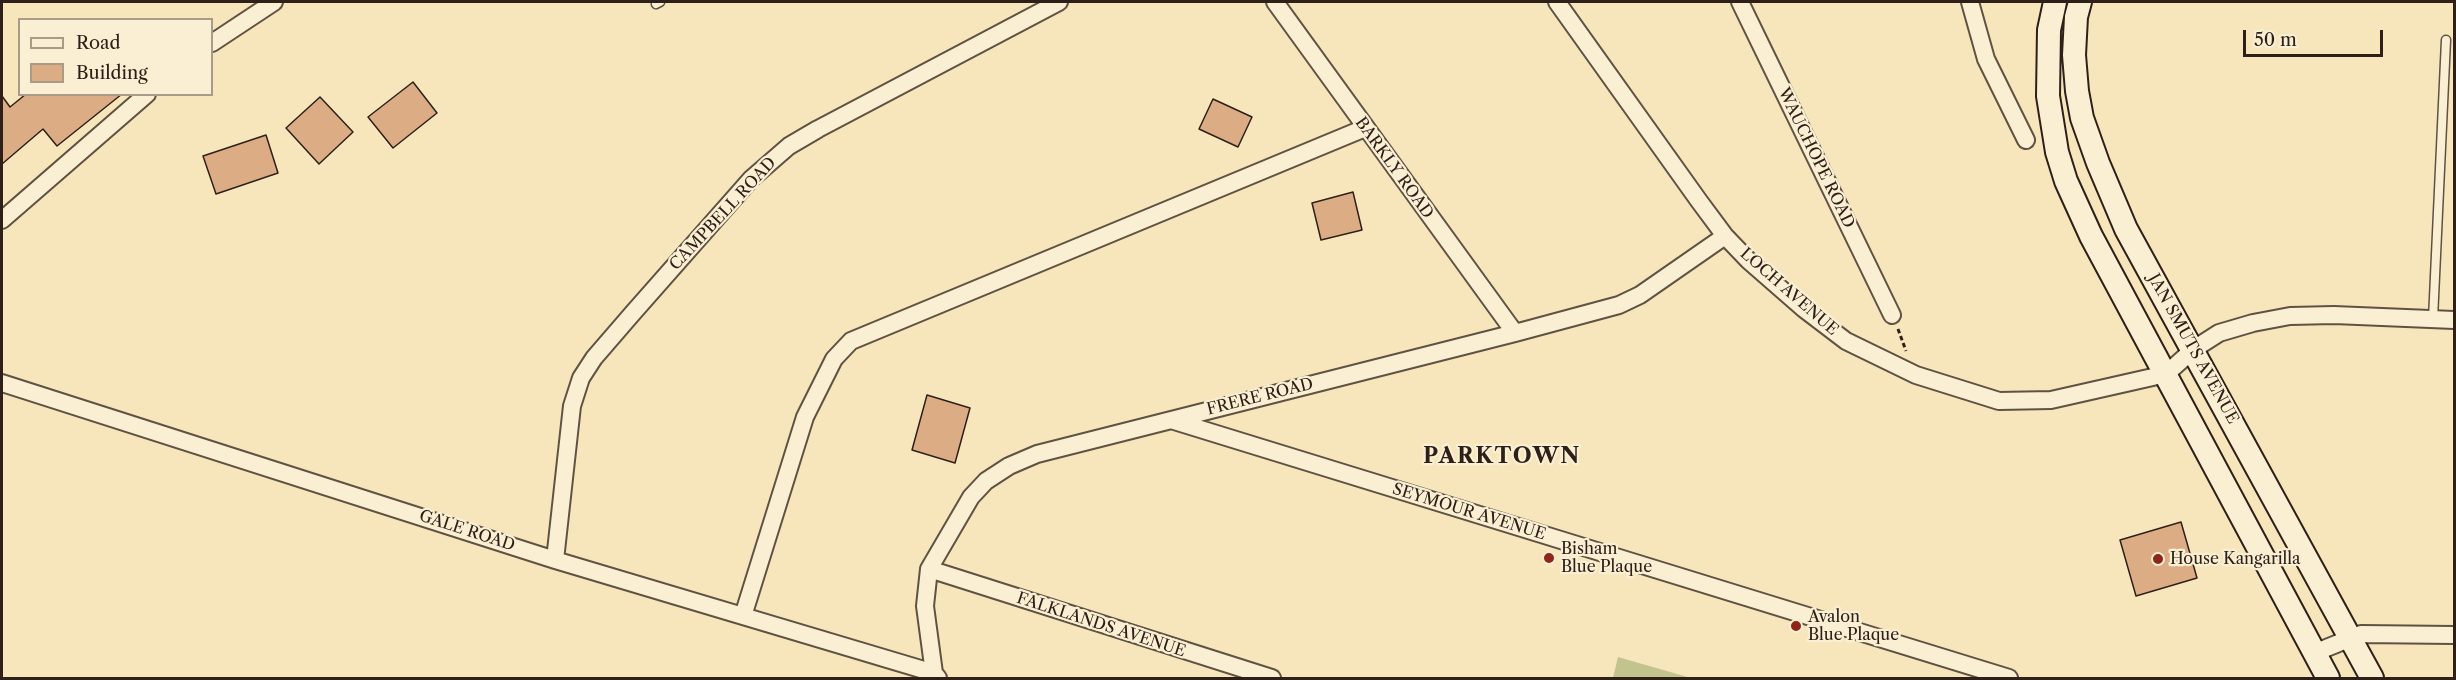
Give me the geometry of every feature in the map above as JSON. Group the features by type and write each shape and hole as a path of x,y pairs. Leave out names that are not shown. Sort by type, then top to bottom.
{"main road":[{"path":"2055,2 2049,30 2048,96 2057,152 2066,181 2091,236 2328,678"},
{"name":"JAN SMUTS AVENUE","path":"2080,2 2074,55 2077,91 2085,127 2126,229 2194,349 2372,678"}],"street":[{"path":"213,42 274,2"},
{"name":"CAMPBELL ROAD","path":"555,560 572,406 581,378 617,332 751,179 789,146 818,129 1059,2"},
{"name":"BARKLY ROAD","path":"1275,2 1515,333"},
{"name":"LOCH AVENUE","path":"1557,2 1725,236 1749,261 1823,324 1868,353 1916,375 1999,401 2018,403 2051,400 2166,374"},
{"name":"WAUCHOPE ROAD","path":"1740,2 1892,315"},
{"path":"1970,2 1986,59 2026,140"},
{"path":"2,220 145,96"},
{"path":"743,616 805,417 834,359 851,341 1365,128"},
{"name":"FRERE ROAD","path":"936,676 925,606 929,569 971,497 986,481 1009,466 1036,454 1619,305 1640,295 1725,236"},
{"path":"2166,374 2194,349 2219,333 2290,316 2334,315 2454,320"},
{"name":"GALE ROAD","path":"2,383 555,560 936,676"},
{"name":"SEYMOUR AVENUE","path":"1170,420 1998,677"},
{"name":"FALKLANDS AVENUE","path":"929,569 1272,678"},
{"path":"2314,653 2349,637 2375,633 2454,635"}],"lane":[{"path":"2433,319 2446,40"}],"path":[{"path":"1892,315 1916,375"}],"green space":[{"path":"1618,657 1691,678 1613,678"}],"building":[{"path":"413,82 437,113 393,148 368,117"},
{"path":"2,96 10,107 24,96 120,96 57,146 43,129 2,164"},
{"path":"320,97 353,132 319,164 286,128"},
{"path":"1213,99 1252,117 1238,147 1199,129"},
{"path":"266,135 278,173 216,194 203,156"},
{"path":"1353,192 1362,230 1321,240 1312,203"},
{"path":"927,395 970,408 955,463 912,450"},
{"name":"House Kangarilla","path":"2181,522 2197,578 2136,596 2120,540"}],"place":[{"name":"Bisham Blue Plaque","path":"1549,558"},
{"name":"House Kangarilla","path":"2158,559"},
{"name":"Avalon Blue Plaque","path":"1796,626"}],"district":[{"name":"PARKTOWN","path":"1502,457"}]}
